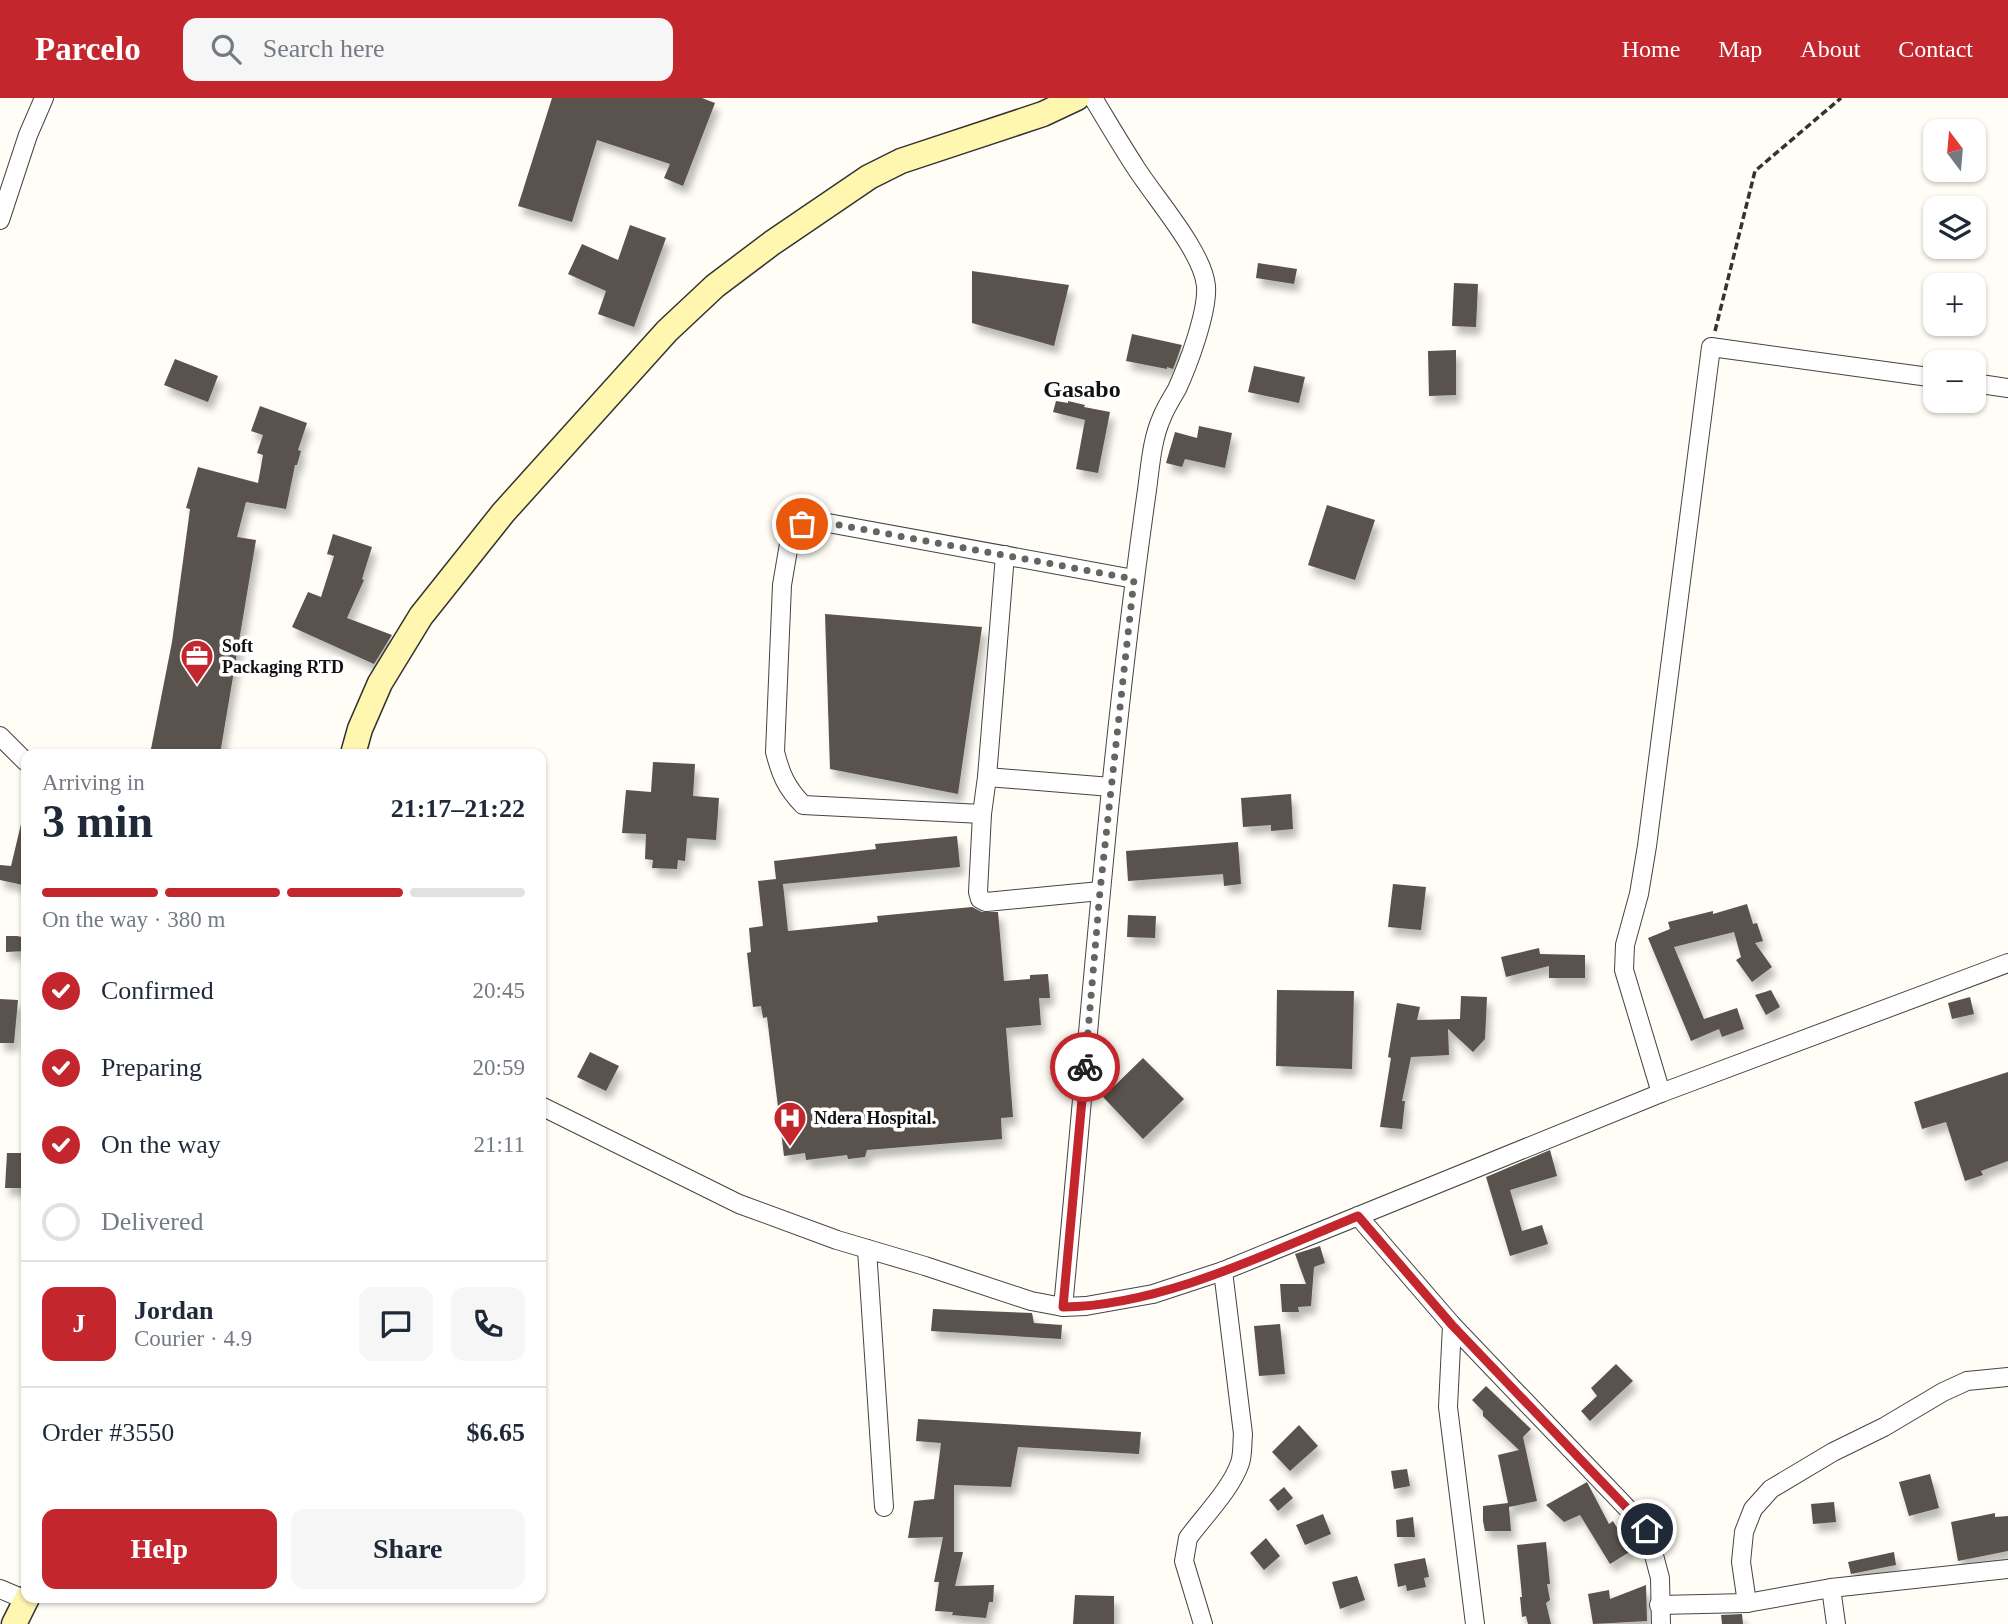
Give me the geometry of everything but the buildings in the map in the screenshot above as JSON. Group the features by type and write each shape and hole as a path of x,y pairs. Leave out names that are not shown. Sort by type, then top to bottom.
{"main road":[{"path":"354,749 380,683 421,616 503,513 667,331 715,286 772,243 869,177 901,161 1043,114 1077,98"},
{"path":"13,1624 24,1603"}],"street":[{"path":"0,220 28,135 44,98"},
{"path":"1063,1307 1100,891 1134,579 1153,450 1161,418 1178,387 1203,316 1206,289 1203,268 1191,247 1135,167 1093,98"},
{"path":"1661,1093 1624,970 1625,945 1639,894 1647,846 1711,347 1923,376"},
{"path":"1986,385 2008,388"},
{"path":"982,814 803,805 790,790 781,775 775,752 782,585 790,538 802,524 817,521 1134,579"},
{"path":"1006,555 982,814 978,892 980,899 986,902 1100,891"},
{"path":"0,736 21,757"},
{"path":"987,777 1111,787"},
{"path":"546,1108 739,1204 837,1240 1031,1301 1063,1307 1086,1307 1153,1294 1223,1271 1661,1093 2008,963"},
{"path":"1358,1216 1452,1325 1647,1529 1660,1578 1661,1624"},
{"path":"867,1249 884,1507"},
{"path":"1203,1624 1184,1561 1185,1549 1188,1538 1233,1479 1241,1460 1243,1434 1223,1271"},
{"path":"1452,1325 1448,1406 1475,1624"},
{"path":"1747,1603 1741,1562 1744,1532 1753,1509 1771,1489 1833,1452 1967,1381 2008,1377"},
{"path":"1659,1605 1747,1603 1831,1588 2008,1569"},
{"path":"1831,1588 1836,1624"},
{"path":"0,1589 21,1597"}],"path":[{"path":"1711,347 1755,171 1841,98"}],"way so far":[{"path":"802,524 817,521 1134,579 1100,891 1085,1067"}],"place":[{"name":"Soft Packaging RTD","path":"197,686"},
{"name":"Ndera Hospital.","path":"790,1148"}],"district":[{"name":"Gasabo","path":"1082,389"}],"route":[{"path":"1085,1067 1063,1307 1086,1307 1153,1294 1223,1271 1358,1216 1452,1325 1647,1529"}]}
